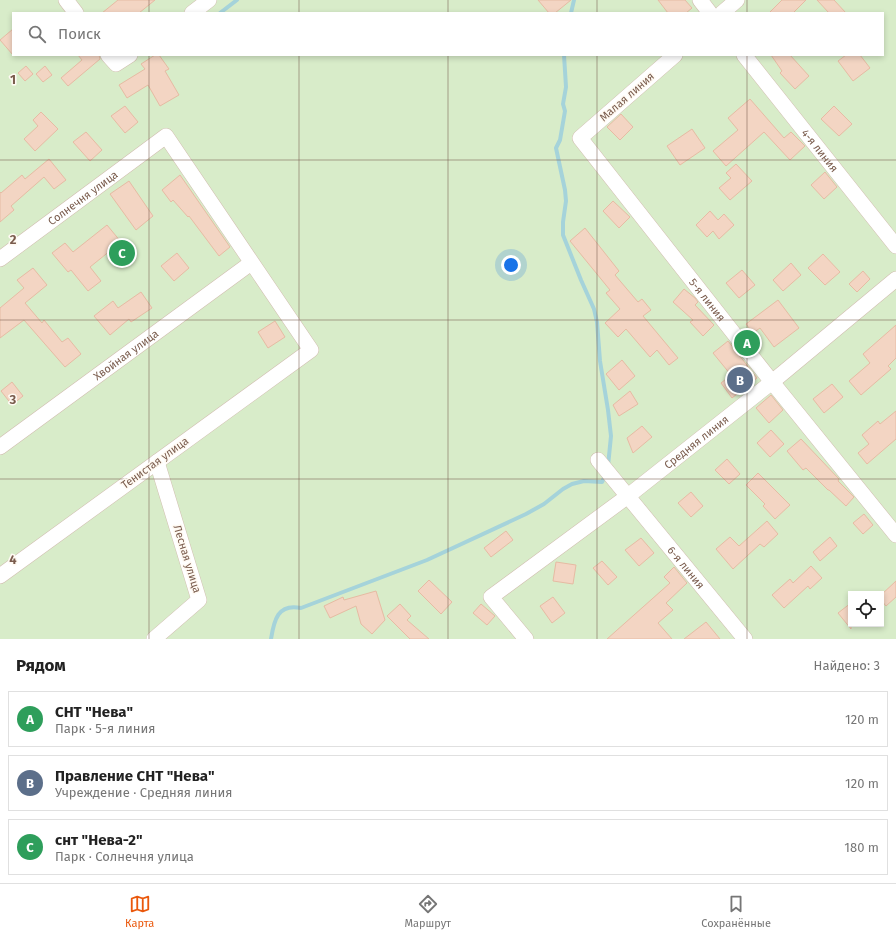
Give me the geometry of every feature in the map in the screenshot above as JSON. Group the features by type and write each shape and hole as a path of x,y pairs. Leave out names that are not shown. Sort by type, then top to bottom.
{"street":[{"path":"66,0 75,12"},
{"path":"193,12 208,0"},
{"path":"700,0 709,12"},
{"path":"723,12 737,0"},
{"path":"109,56 116,64 128,56"},
{"name":"Малая линия","path":"580,138 674,56"},
{"name":"4-я линия","path":"745,56 896,246"},
{"name":"Солнечня улица","path":"0,259 166,136 251,263"},
{"name":"5-я линия","path":"580,138 772,382 896,535"},
{"name":"Тенистая улица","path":"0,576 311,350 251,263"},
{"name":"Хвойная улица","path":"0,447 251,263"},
{"name":"Средняя линия","path":"526,639 492,597 631,494 772,382 896,279"},
{"name":"Лесная улица","path":"154,639 199,600 157,462"},
{"path":"603,466 631,494 755,639"},
{"name":"6-я линия","path":"631,494 745,639"}],"green space":[{"path":"0,0 896,0 896,639 0,639"}],"building":[{"path":"118,0 155,0 140,12 103,12"},
{"path":"538,0 571,0 556,12 548,12"},
{"path":"658,0 685,0 692,8 687,12 667,12"},
{"path":"782,0 806,0 794,12 770,12"},
{"path":"817,0 834,0 845,12 828,12"},
{"path":"12,30 12,54 0,40"},
{"path":"79,56 99,56 100,59 68,86 61,78 82,60"},
{"path":"153,56 160,56 169,69 165,71 179,95 160,106 148,85 127,98 119,85 145,69 141,64"},
{"path":"772,56 791,56 809,76 795,89 780,73 782,71"},
{"path":"845,56 861,56 870,68 853,81 838,61"},
{"path":"26,66 33,74 25,81 18,73"},
{"path":"45,66 52,75 43,82 36,74"},
{"path":"750,99 784,138 791,132 805,146 790,160 764,132 726,166 713,151 738,130 728,118"},
{"path":"125,106 138,122 125,133 111,116"},
{"path":"834,106 852,124 839,136 821,119"},
{"path":"41,112 58,129 35,151 24,139 38,126 33,120"},
{"path":"621,114 633,127 620,140 607,127"},
{"path":"692,129 705,148 680,165 667,146"},
{"path":"86,132 102,150 90,161 73,142"},
{"path":"49,159 66,180 54,189 44,177 11,206 14,210 0,222 0,192 1,193 22,175 25,179"},
{"path":"736,164 752,181 730,200 719,188 731,178 726,173"},
{"path":"825,172 837,187 824,199 811,185"},
{"path":"180,175 230,247 219,256 189,216 188,217 173,200 171,202 162,190"},
{"path":"129,181 153,216 136,230 110,194"},
{"path":"613,201 630,217 619,228 603,211"},
{"path":"710,211 718,220 724,214 734,225 719,239 713,231 707,237 696,225"},
{"path":"107,225 121,242 90,267 101,281 88,291 71,270 68,272 52,253 65,243 73,252"},
{"path":"585,228 619,271 615,275 638,302 642,299 651,310 643,316 678,358 669,365 657,350 650,357 626,329 618,337 605,323 620,309 606,293 610,290 570,241"},
{"path":"177,253 189,268 174,281 161,266"},
{"path":"823,254 840,272 825,285 808,268"},
{"path":"791,263 801,275 783,291 773,280"},
{"path":"33,268 47,285 25,303 42,323 44,320 62,342 68,338 81,354 65,367 24,320 0,338 0,308 24,288 17,280"},
{"path":"742,270 755,285 739,298 726,283"},
{"path":"863,271 870,279 857,292 849,284"},
{"path":"684,289 695,298 698,302 695,305 714,325 703,336 690,322 693,320 673,302"},
{"path":"141,292 152,308 131,322 129,319 110,335 94,316 113,301 118,308"},
{"path":"778,300 799,328 774,347 760,328 753,333 746,324"},
{"path":"275,321 285,337 268,348 258,332"},
{"path":"896,325 896,358 888,366 891,369 861,395 849,381 870,363 863,354"},
{"path":"728,341 757,378 732,398 721,383 731,375 713,353"},
{"path":"622,360 635,376 619,390 606,374"},
{"path":"12,382 23,396 12,405 1,391"},
{"path":"832,384 843,397 824,413 813,399"},
{"path":"630,391 638,404 619,416 613,405"},
{"path":"771,395 783,410 769,423 756,408"},
{"path":"896,411 896,439 867,464 858,453 869,444 862,435 878,421 880,424"},
{"path":"642,426 652,437 633,453 627,438"},
{"path":"771,430 784,444 770,457 757,443"},
{"path":"801,439 854,497 846,506 806,468 803,470 787,451"},
{"path":"727,459 740,474 729,484 715,470"},
{"path":"758,473 790,505 775,519 763,506 765,504 746,485"},
{"path":"691,492 703,506 691,517 678,503"},
{"path":"864,514 873,525 863,534 853,523"},
{"path":"767,521 778,534 764,547 760,544 733,569 716,549 730,537 739,546"},
{"path":"506,531 513,540 491,557 484,548"},
{"path":"830,537 837,546 820,561 813,552"},
{"path":"641,538 654,553 639,566 625,550"},
{"path":"602,561 617,577 608,585 593,568"},
{"path":"556,562 576,565 573,584 553,581"},
{"path":"811,566 822,578 810,589 808,586 784,608 772,595 790,579 793,583"},
{"path":"674,567 687,583 666,603 673,610 658,623 672,639 607,639 670,583 664,577"},
{"path":"429,580 452,602 441,614 418,591"},
{"path":"896,581 896,597 886,606 884,604 884,592"},
{"path":"376,591 385,620 372,634 361,624 356,606 330,618 324,606 343,597 344,600"},
{"path":"553,597 565,613 552,623 540,606"},
{"path":"400,604 411,616 407,620 429,639 410,639 387,616"},
{"path":"481,604 495,616 487,625 473,613"},
{"path":"848,605 848,625 838,613"},
{"path":"706,622 720,639 684,639"}],"waterway":[{"path":"221,12 237,0"},
{"path":"571,12 574,0"},
{"path":"564,56 566,87 563,104 565,111 560,140 556,148 566,201 563,235 594,309 597,322 600,361 611,436 608,466"},
{"path":"271,639 278,614 287,608 301,608 427,560 526,514 544,504 572,484 584,481 602,482 606,474"}],"place":[{"name":"снт \"Нева-2\"","path":"122,253"},
{"name":"СНТ \"Нева\"","path":"747,343"},
{"name":"Правление СНТ \"Нева\"","path":"740,380"}]}
